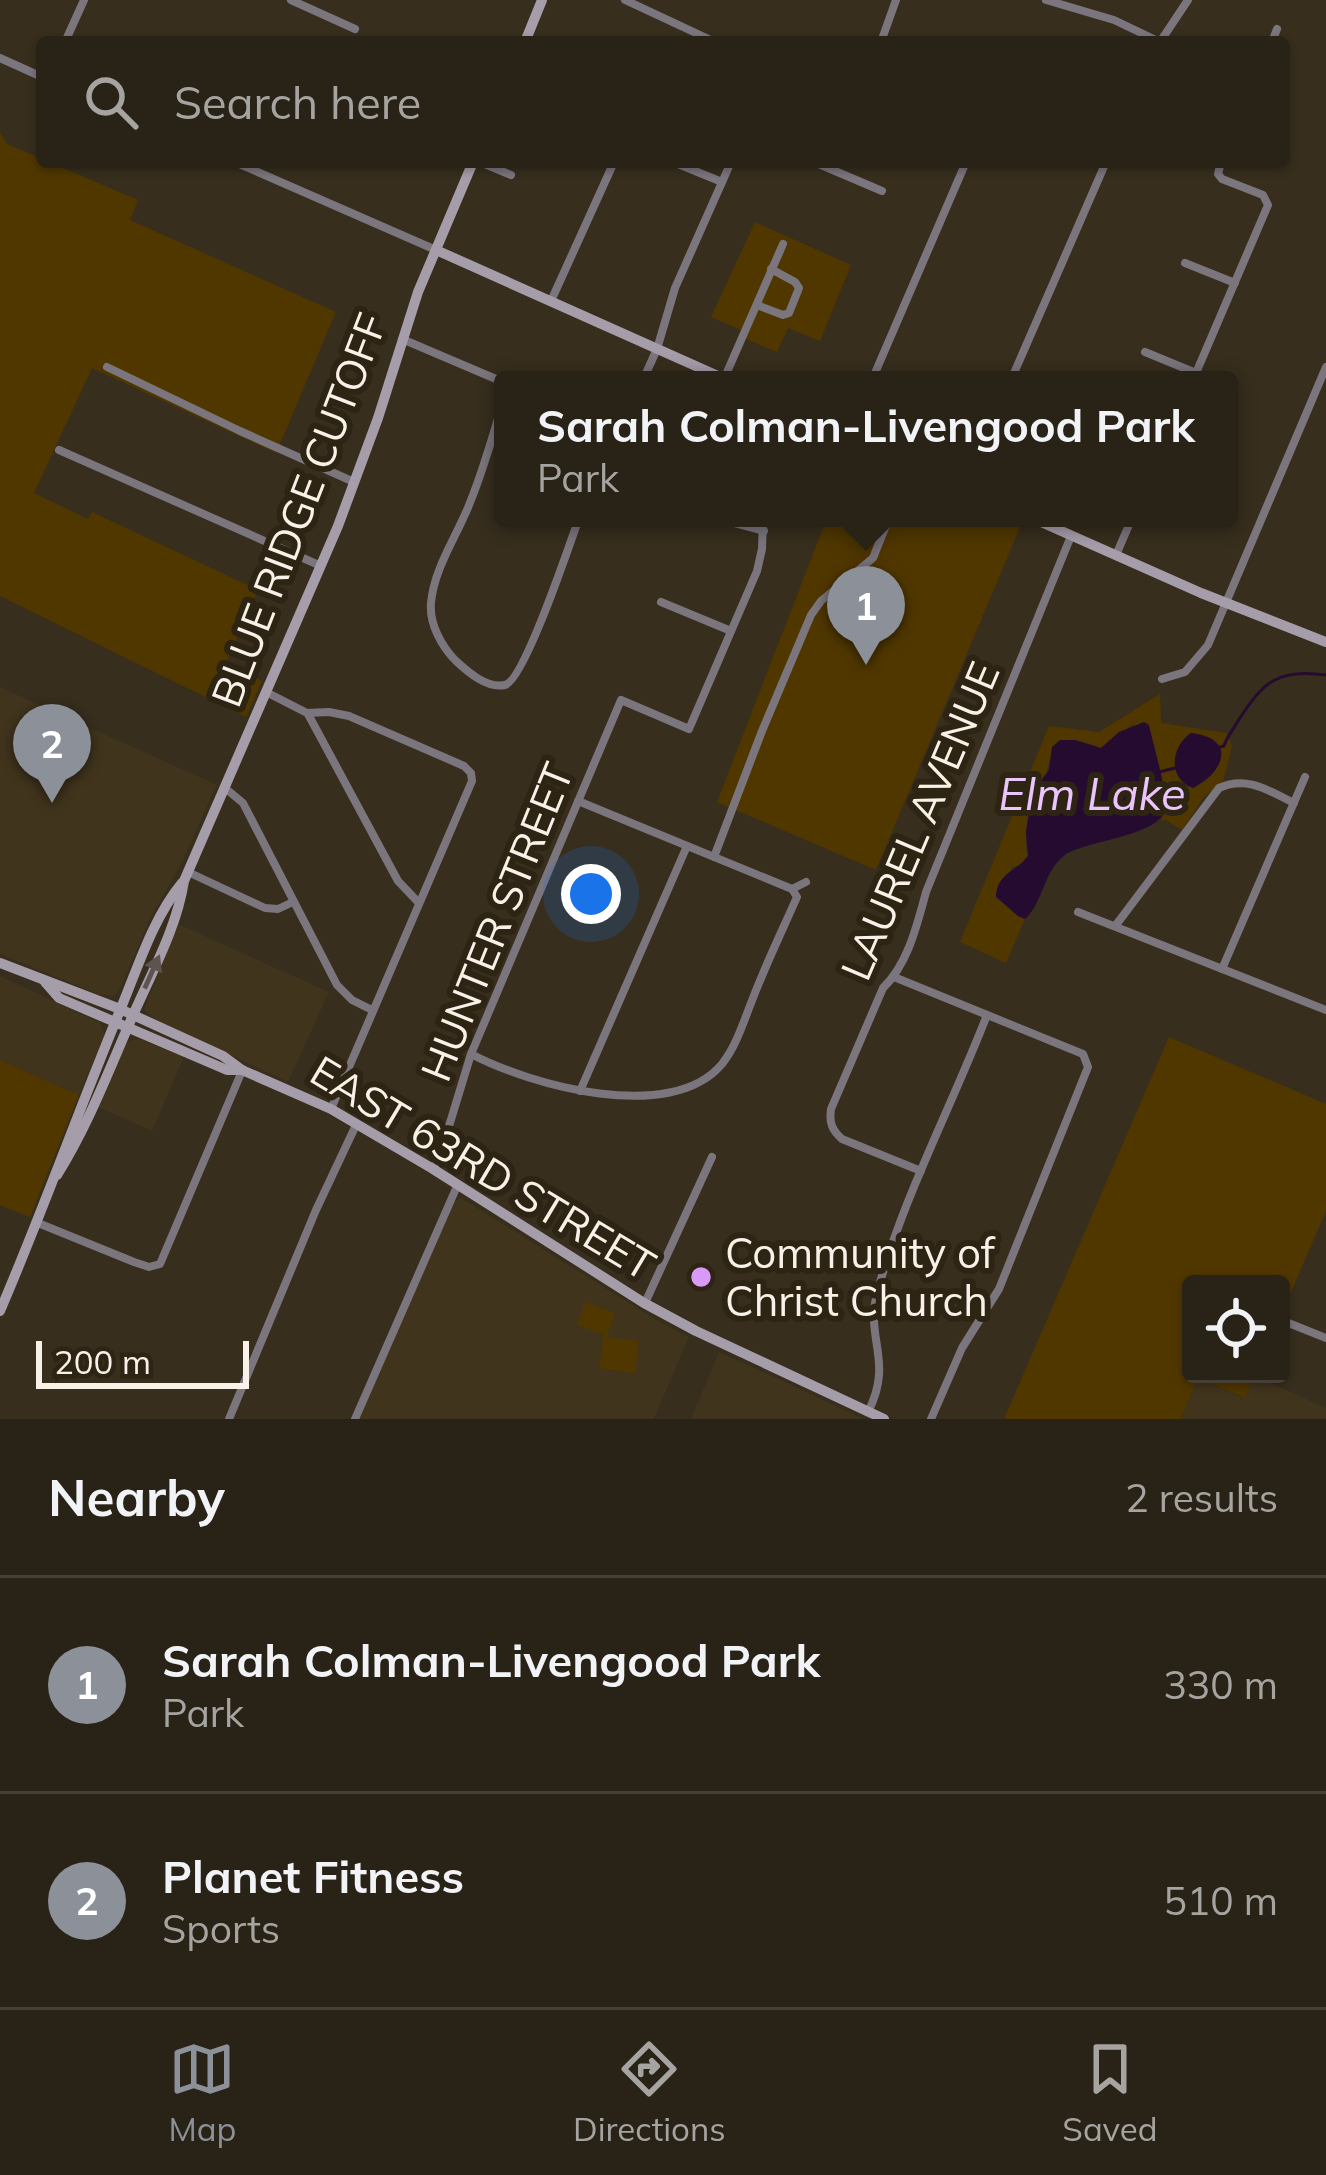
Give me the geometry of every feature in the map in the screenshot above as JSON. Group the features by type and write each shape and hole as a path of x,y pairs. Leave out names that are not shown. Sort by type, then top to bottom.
{"main road":[{"path":"527,36 542,0"},
{"name":"BLUE RIDGE CUTOFF","path":"0,1311 57,1175 72,1151 127,1012 176,916 186,877 321,566 378,418 401,338 473,168"},
{"path":"436,250 707,371"},
{"path":"1052,527 1326,642"},
{"name":"EAST 63RD STREET","path":"0,963 127,1012 331,1109 644,1303 883,1419"},
{"name":"EAST 63RD STREET","path":"45,982 59,998 121,1026 227,1070 242,1070"}],"street":[{"path":"68,36 84,0"},
{"path":"291,0 356,29"},
{"path":"625,0 703,36"},
{"path":"650,11 655,0"},
{"path":"882,36 896,0"},
{"path":"1046,0 1114,20 1147,36"},
{"path":"1082,10 1087,0"},
{"path":"1164,36 1188,0"},
{"path":"1274,36 1277,29"},
{"path":"0,58 36,74"},
{"path":"249,168 436,250"},
{"path":"493,168 512,175"},
{"path":"551,301 611,168"},
{"path":"688,168 722,182"},
{"path":"647,371 676,287 728,168"},
{"path":"838,168 882,191"},
{"path":"876,371 964,168"},
{"path":"1015,371 1100,168"},
{"path":"1198,371 1268,205 1263,195 1222,178 1220,168"},
{"path":"728,371 783,244"},
{"path":"1185,263 1234,284"},
{"path":"757,305 789,313 799,288 771,269"},
{"path":"401,338 494,378"},
{"path":"1145,352 1183,371"},
{"path":"107,367 354,482"},
{"path":"1162,679 1185,672 1208,645 1326,368"},
{"path":"494,430 431,603 435,629 467,672 500,686 517,677 576,527"},
{"path":"58,450 321,566"},
{"path":"749,527 764,531"},
{"path":"661,602 731,631 757,571 764,527"},
{"path":"714,857 811,615 873,558 886,527"},
{"path":"1115,556 1128,527"},
{"name":"LAUREL AVENUE","path":"921,1171 842,1139 832,1128 830,1109 883,988 894,977 915,932 926,892 1071,536"},
{"name":"HUNTER STREET","path":"433,1168 471,1054 621,700 689,729 731,631"},
{"path":"266,692 308,713 349,716 471,773 472,782 331,1109"},
{"path":"308,713 398,881 418,902"},
{"path":"1222,969 1305,777"},
{"path":"1116,926 1219,788 1246,782 1294,803"},
{"path":"224,787 243,803 337,985 352,1000 373,1010"},
{"path":"471,1054 524,1078 580,1091 663,1094 704,1080 722,1064 742,1028 797,897 792,889 578,801"},
{"path":"580,1091 687,846"},
{"path":"186,877 265,908 278,909 293,902"},
{"path":"792,889 806,882"},
{"path":"1078,912 1326,1010"},
{"path":"894,977 1085,1057 1088,1067 999,1289 962,1348 932,1419"},
{"path":"868,1412 881,1375 874,1324 876,1298 921,1171 988,1015"},
{"path":"38,1223 155,1266 163,1259 242,1070"},
{"path":"229,1419 357,1123"},
{"path":"644,1303 712,1157"},
{"path":"355,1419 458,1184"},
{"path":"1290,1324 1326,1338"}],"shaded area":[{"path":"0,132 7,144 36,156 36,168 63,168 138,200 130,220 336,312 276,453 92,368 34,493 88,519 92,512 258,590 226,663 262,681 246,717 0,596"},
{"path":"755,222 851,265 820,341 788,328 777,352 711,317"},
{"path":"824,527 1020,527 876,870 717,802"},
{"path":"0,687 217,785 113,996 0,954"},
{"path":"1160,694 1161,723 1227,733 1232,746 1223,782 1204,797 1182,830 1161,821 1166,807 1133,724 1101,748 1076,740 1049,760 1028,819 1028,856 1011,868 1018,916 1025,919 1006,963 960,942 1049,726 1099,732"},
{"path":"178,924 329,992 288,1082 144,1010"},
{"path":"0,976 100,1023 105,1035 79,1095 0,1060"},
{"path":"1169,1037 1326,1104 1326,1211 1290,1294 1290,1275 1182,1275 1182,1383 1196,1383 1181,1419 1004,1419"},
{"path":"139,1039 184,1057 152,1131 98,1107 124,1048"},
{"path":"0,1060 79,1095 30,1217 0,1205"},
{"path":"461,1198 689,1337 654,1419 358,1419 454,1202"},
{"path":"585,1302 615,1313 607,1337 639,1341 635,1373 599,1368 604,1335 577,1325"},
{"path":"719,1352 785,1382 863,1419 691,1419"},
{"path":"1196,1383 1210,1383 1244,1398 1252,1383 1271,1383 1326,1408 1326,1419 1181,1419"},
{"path":"1210,1383 1251,1383 1245,1398"}],"water":[{"name":"Elm Lake","path":"1144,722 1149,725 1164,792 1160,818 1137,831 1065,855 1052,869 1031,912 1025,919 1018,916 996,897 997,889 1028,856 1029,814 1049,770 1052,747 1060,740 1075,740 1101,748 1119,732"},
{"path":"1191,733 1215,741 1221,756 1213,773 1193,788 1179,778 1175,762 1179,746"}],"waterway":[{"path":"1220,747 1264,687 1284,676 1326,675"},
{"path":"1159,772 1175,768"}],"place":[{"name":"Sarah Colman-Livengood Park","path":"866,665"},
{"name":"Planet Fitness","path":"52,803"},
{"name":"Community of Christ Church","path":"701,1277"}]}
